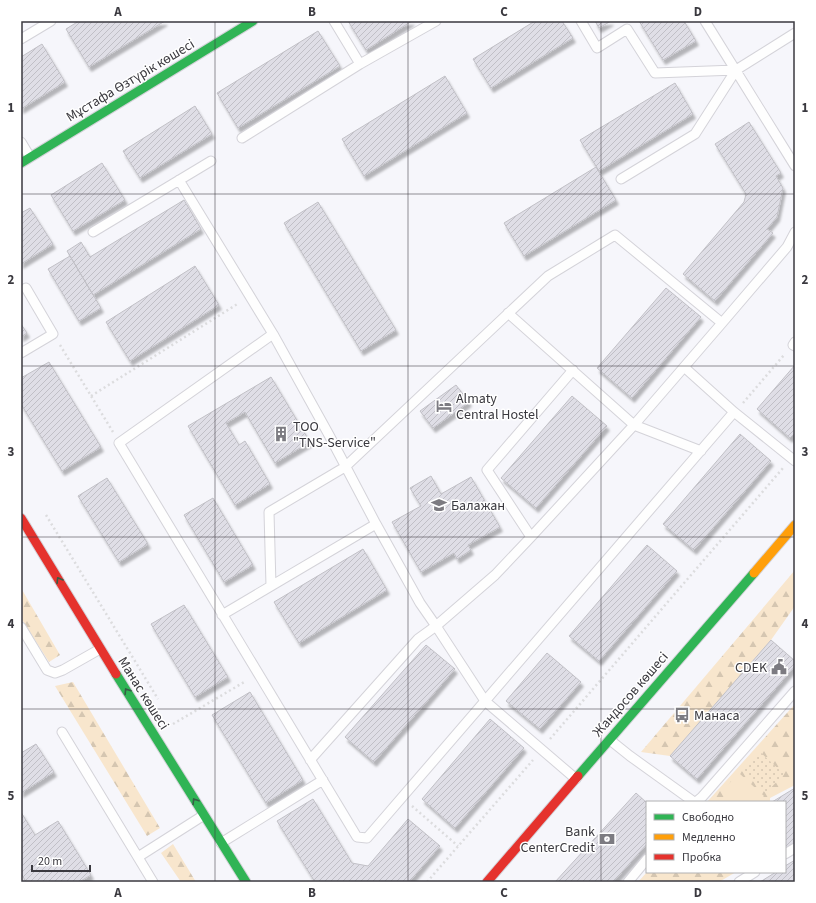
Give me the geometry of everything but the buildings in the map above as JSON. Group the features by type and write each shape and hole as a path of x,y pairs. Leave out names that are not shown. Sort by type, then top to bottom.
{"street":[{"name":"Мұстафа Өзтүрік көшесі","path":"21,163 237,25 253,21"},
{"name":"Манас көшесі","path":"21,518 100,649 246,882"},
{"name":"Жандосов көшесі","path":"487,882 795,525"}],"lane":[{"path":"21,39 51,21"},
{"path":"334,21 360,64"},
{"path":"242,138 360,64 436,21"},
{"path":"581,21 597,48 627,29 655,73 736,70"},
{"path":"705,21 795,166"},
{"path":"621,179 695,134 736,70 795,33"},
{"path":"21,142 30,157"},
{"path":"93,232 211,161"},
{"path":"179,180 273,334 420,603 485,701 576,779"},
{"path":"310,760 418,639 436,626 495,575 531,538 684,368 787,247 795,232"},
{"path":"271,586 269,512 345,467 548,276 615,235 722,323"},
{"path":"21,354 53,334 26,288"},
{"path":"508,313 634,425 701,451"},
{"path":"273,334 119,442 357,837 367,838 734,412"},
{"path":"684,368 734,412 793,460"},
{"path":"531,538 487,470 573,370"},
{"path":"222,615 376,524"},
{"path":"21,628 47,670 55,673 100,649"},
{"path":"696,801 702,797 795,690"},
{"path":"62,732 153,882"},
{"path":"610,740 694,801"},
{"path":"221,843 323,780"},
{"path":"138,858 204,815"},
{"path":"786,853 795,848"},
{"path":"628,882 646,860"},
{"path":"739,882 754,873"}],"path":[{"path":"91,396 250,296"},
{"path":"53,334 119,442"},
{"path":"734,412 794,344"},
{"path":"428,882 793,460"},
{"path":"173,724 258,674"},
{"path":"402,798 458,846"}],"green space":[{"path":"795,570 795,606 771,640 670,756 641,752"},
{"path":"21,588 60,655 49,662 21,618"},
{"path":"73,682 160,828 147,836 55,686"},
{"path":"795,704 795,785 770,798 770,801 708,801"},
{"path":"759,751 784,774 766,793 741,770"},
{"path":"739,773 764,796 759,801 730,801 721,792"},
{"path":"173,844 196,882 181,882 161,853"},
{"path":"646,873 734,873 719,882 638,882"}],"traffic: fast":[{"path":"21,163 253,21"},
{"path":"578,776 754,573"},
{"path":"116,674 246,882"}],"traffic: slow":[{"path":"754,573 795,525"}],"traffic: jam":[{"path":"21,518 116,674"},
{"path":"487,882 578,776"}],"place":[{"name":"Almaty Central Hostel","path":"444,406"},
{"name":"ТОО \"TNS-Service\"","path":"281,434"},
{"name":"Балажан","path":"439,505"},
{"name":"CDEK","path":"779,667"},
{"name":"Манаса","path":"682,715"},
{"name":"Bank CenterCredit","path":"607,839"}]}
